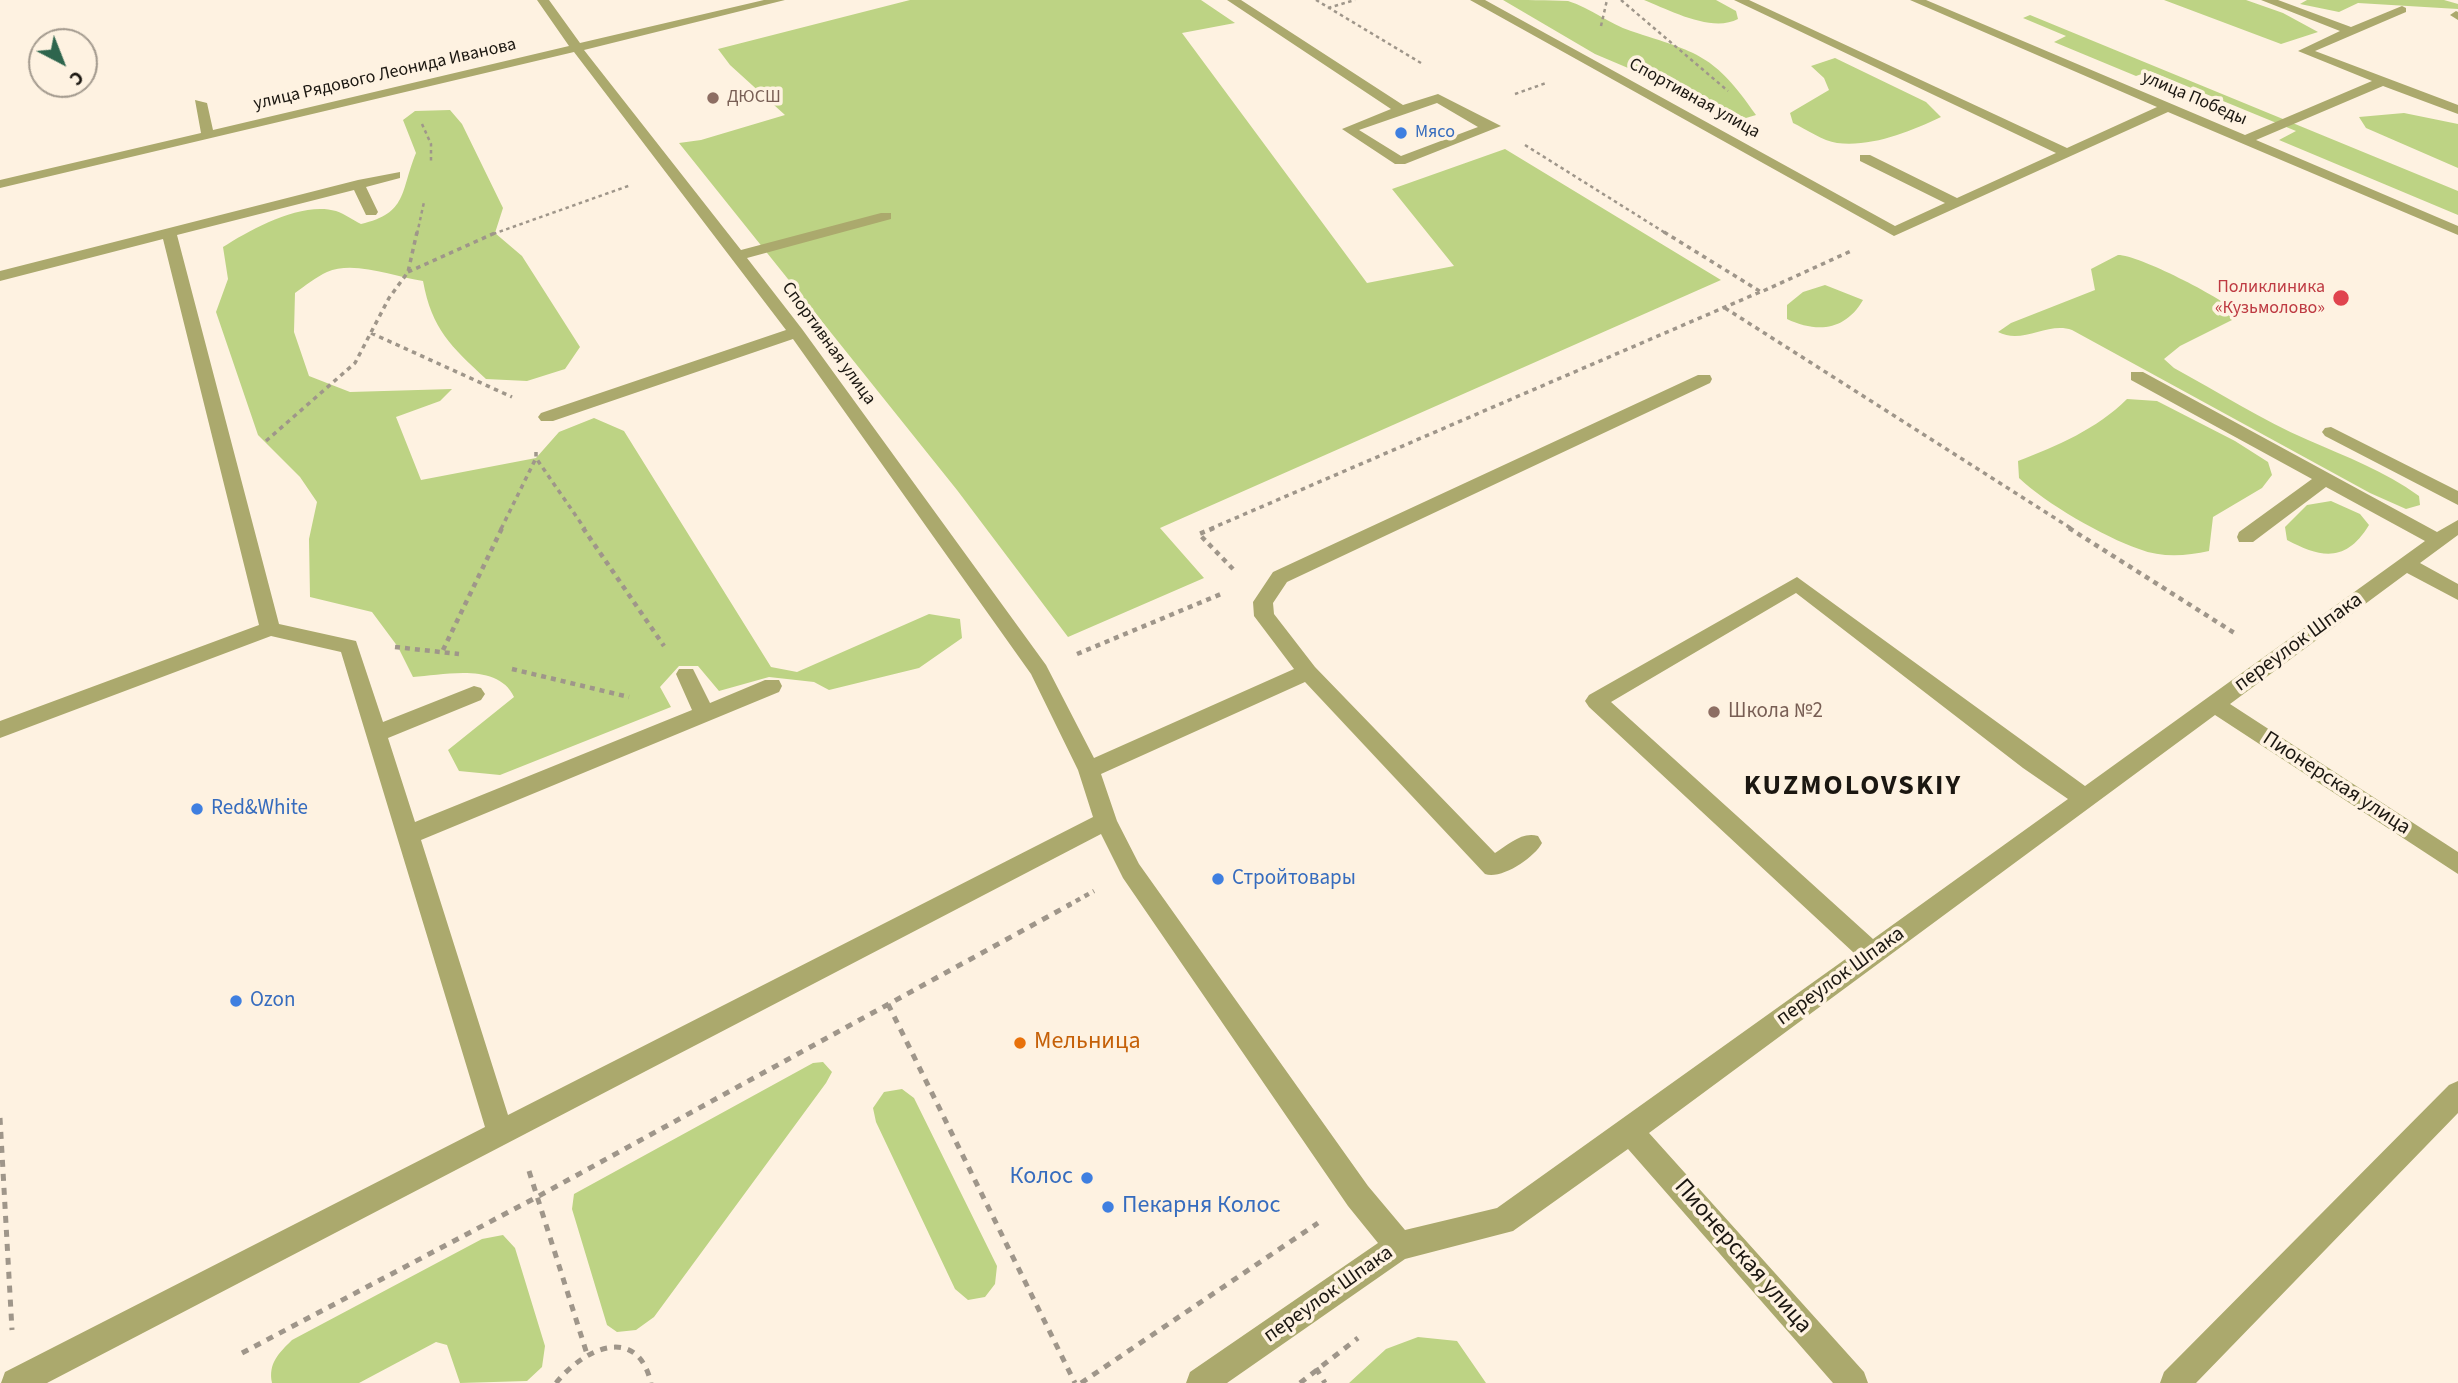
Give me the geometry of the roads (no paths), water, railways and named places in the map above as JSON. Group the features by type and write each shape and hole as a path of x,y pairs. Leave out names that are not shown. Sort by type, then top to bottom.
{"street":[{"name":"Спортивная улица","path":"543,0 796,332 1039,670 1089,770 1107,821 1131,870 1358,1196 1399,1246"},
{"name":"улица Рядового Леонида Иванова","path":"0,184 779,0"},
{"path":"1233,0 1401,110"},
{"name":"Спортивная улица","path":"1476,0 1894,232 1956,203"},
{"path":"1740,0 2065,152"},
{"name":"улица Победы","path":"1916,0 2458,231"},
{"path":"2267,0 2351,31"},
{"path":"2402,10 2304,51 2458,110"},
{"path":"2245,140 2383,81"},
{"path":"1438,98 1491,127 1400,161 1349,129 1401,110 1438,98"},
{"path":"200,103 208,135"},
{"path":"1865,158 1956,203 2168,107"},
{"path":"0,276 395,174"},
{"path":"358,184 371,212"},
{"path":"737,256 886,216"},
{"path":"169,233 270,629"},
{"path":"547,417 796,332"},
{"path":"2137,376 2438,540"},
{"path":"1531,843 1493,867 1308,673 1264,616 1263,602 1280,577 1704,379"},
{"path":"2331,432 2458,499"},
{"path":"2246,537 2326,478"},
{"name":"переулок Шпака","path":"1201,1383 1399,1246 1503,1221 2458,526"},
{"path":"2406,564 2458,593"},
{"path":"1872,954 1821,904 1596,701 1797,584 2031,762 2086,799"},
{"path":"0,730 270,629 349,646 408,835 507,1129"},
{"path":"1089,770 1308,673"},
{"path":"686,674 704,714"},
{"path":"408,835 772,686"},
{"path":"376,734 474,694"},
{"name":"Пионерская улица","path":"2215,704 2458,864"},
{"path":"16,1383 1107,821"},
{"path":"2175,1383 2458,1094"},
{"name":"Пионерская улица","path":"1630,1131 1853,1383"}],"place":[{"name":"ДЮСШ","path":"713,98"},
{"name":"Мясо","path":"1401,133"},
{"name":"Поликлиника «Кузьмолово»","path":"2341,298"},
{"name":"Школа №2","path":"1714,712"},
{"name":"Red&White","path":"197,809"},
{"name":"Стройтовары","path":"1218,879"},
{"name":"Ozon","path":"236,1001"},
{"name":"Мельница","path":"1020,1043"},
{"name":"Колос","path":"1087,1178"},
{"name":"Пекарня Колос","path":"1108,1207"}],"district":[{"name":"KUZMOLOVSKIY","path":"1853,788"}]}
